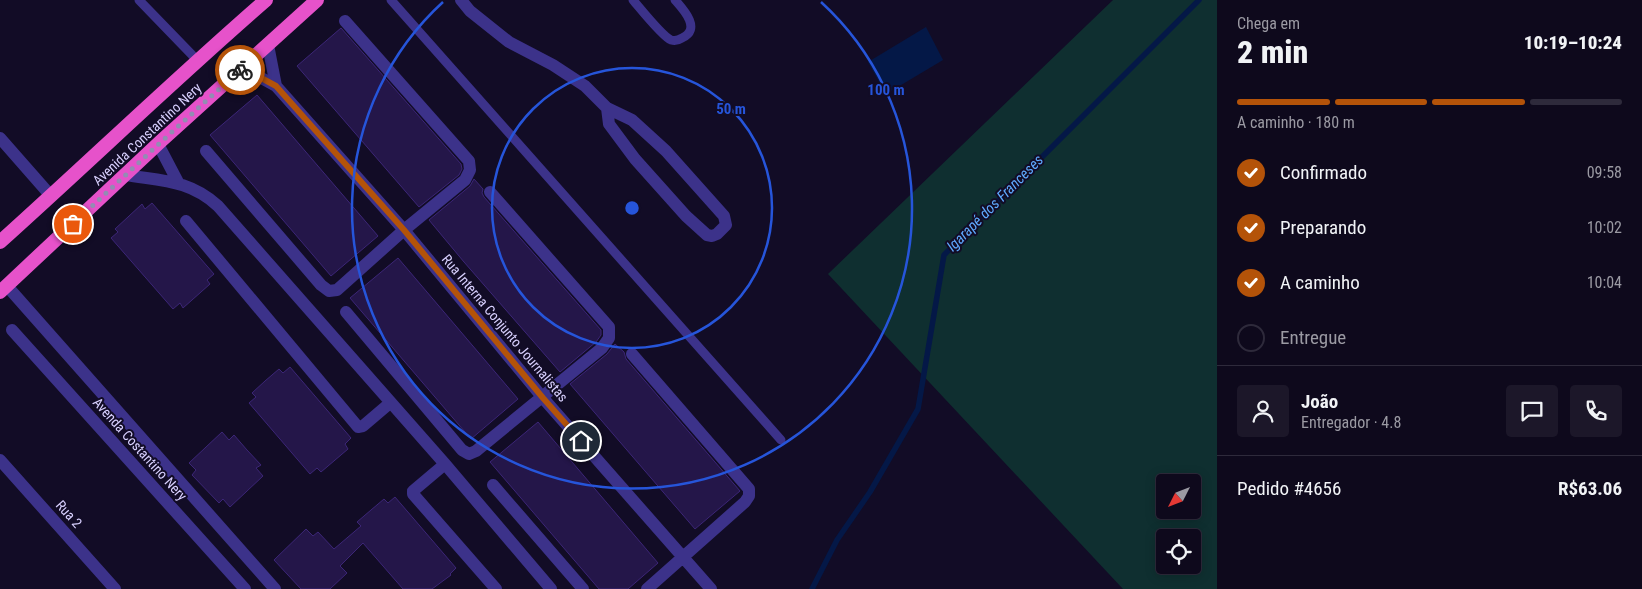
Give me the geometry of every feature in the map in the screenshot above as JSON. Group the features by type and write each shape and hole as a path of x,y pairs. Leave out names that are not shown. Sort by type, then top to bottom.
{"highway":[{"name":"Avenida Constantino Nery","path":"0,242 196,60 266,0"},
{"name":"Avenida Constantino Nery","path":"3,289 158,144 318,0"}],"street":[{"path":"461,0 470,11 510,42 553,65 585,86 607,108 632,120 660,145 724,216 726,225 717,234 707,235 686,216 635,160 609,124 607,108"},
{"path":"206,150 320,285 329,291 336,290 404,230 465,180 470,170 469,161 345,22"},
{"path":"268,45 276,86"},
{"name":"Rua Interna Conjunto Journalistas","path":"243,68 276,86 404,230 543,398 711,589"},
{"path":"0,138 51,196"},
{"path":"158,144 179,184"},
{"path":"126,175 179,184 200,191 218,206 445,464 551,589"},
{"path":"346,312 462,450 469,454 476,451 543,398 602,348 609,338 609,328 490,192"},
{"path":"186,221 358,427 363,426 390,403"},
{"path":"3,289 274,589"},
{"name":"Avenda Costantino Nery","path":"12,330 245,589"},
{"path":"632,354 748,489 749,496 745,502 647,589"},
{"name":"Rua 2","path":"0,460 115,589"},
{"path":"445,464 413,491 413,494 496,589"},
{"path":"493,485 583,589"}],"lane":[{"path":"139,0 196,60"},
{"path":"391,0 781,440"},
{"path":"633,0 663,33 671,40 677,40 685,37 690,30 691,22 675,0"}],"green space":[{"path":"1113,0 1217,0 1217,589 1123,589 828,274"}],"water":[{"path":"926,27 943,60 886,94 868,62"}],"building":[{"path":"341,28 461,164 462,169 459,175 419,207 297,66"},
{"path":"257,95 378,236 331,276 210,135"},
{"path":"474,179 483,189 484,197 601,330 601,335 596,342 560,372 429,220 470,186"},
{"path":"152,203 214,274 207,280 210,284 183,308 180,303 173,309 111,238 118,232 115,229 142,204 145,209"},
{"path":"398,258 518,399 471,439 350,298"},
{"path":"615,344 624,352 626,359 740,491 695,529 570,384 607,354"},
{"path":"290,367 351,438 345,444 348,449 321,472 317,468 310,474 249,403 256,397 252,393 265,381 279,369 283,373"},
{"path":"538,422 658,563 628,589 599,589 490,462"},
{"path":"222,432 229,440 234,435 261,465 256,468 263,476 230,507 223,499 219,503 192,475 196,470 189,463"},
{"path":"395,497 456,568 451,575 432,589 403,589 363,543 340,566 347,573 330,589 301,589 274,560 306,529 313,536 318,532 334,549 361,526 357,522 371,510 384,499 388,503"}],"waterway":[{"name":"Igarapé dos Franceses","path":"812,589 837,540 870,492 918,409 944,255 1199,0"}],"way so far":[{"path":"73,224 240,70"}],"route":[{"path":"240,70 243,68 276,86 404,230 581,441"}]}
